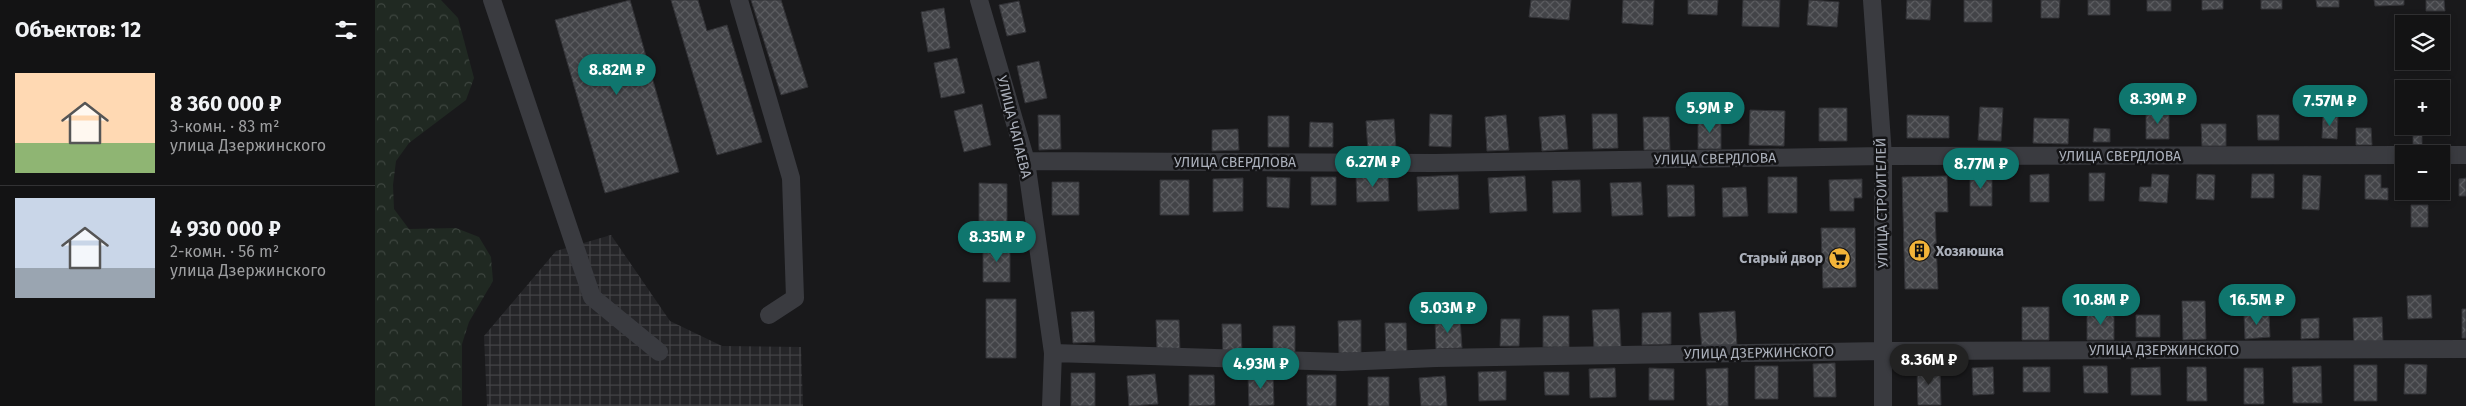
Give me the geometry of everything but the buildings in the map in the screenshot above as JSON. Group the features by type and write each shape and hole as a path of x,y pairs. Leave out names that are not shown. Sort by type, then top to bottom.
{"street":[{"path":"492,0 592,297 659,352"},
{"path":"739,0 791,178 795,298 769,315"},
{"name":"УЛИЦА ЧАПАЕВА","path":"979,0 1026,161 1053,354 1051,406"},
{"name":"УЛИЦА СТРОИТЕЛЕЙ","path":"1872,0 1883,156 1883,406"},
{"path":"2450,155 2466,155"},
{"name":"УЛИЦА СВЕРДЛОВА","path":"1026,161 1434,163 1883,156 2395,156"},
{"name":"УЛИЦА ДЗЕРЖИНСКОГО","path":"1053,354 1342,362 1436,358 1883,351 2466,349"}],"shaded area":[{"path":"611,235 670,321 722,346 801,347 803,406 487,406 484,336 556,251"}],"green space":[{"path":"375,0 441,0 458,18 474,78 466,100 409,143 396,161 393,185 394,209 409,229 456,228 479,237 491,257 493,281 469,322 462,344 462,406 375,406"}],"place":[{"name":"Хозяюшка","path":"1920,251"},
{"name":"Старый двор","path":"1839,258"}]}
